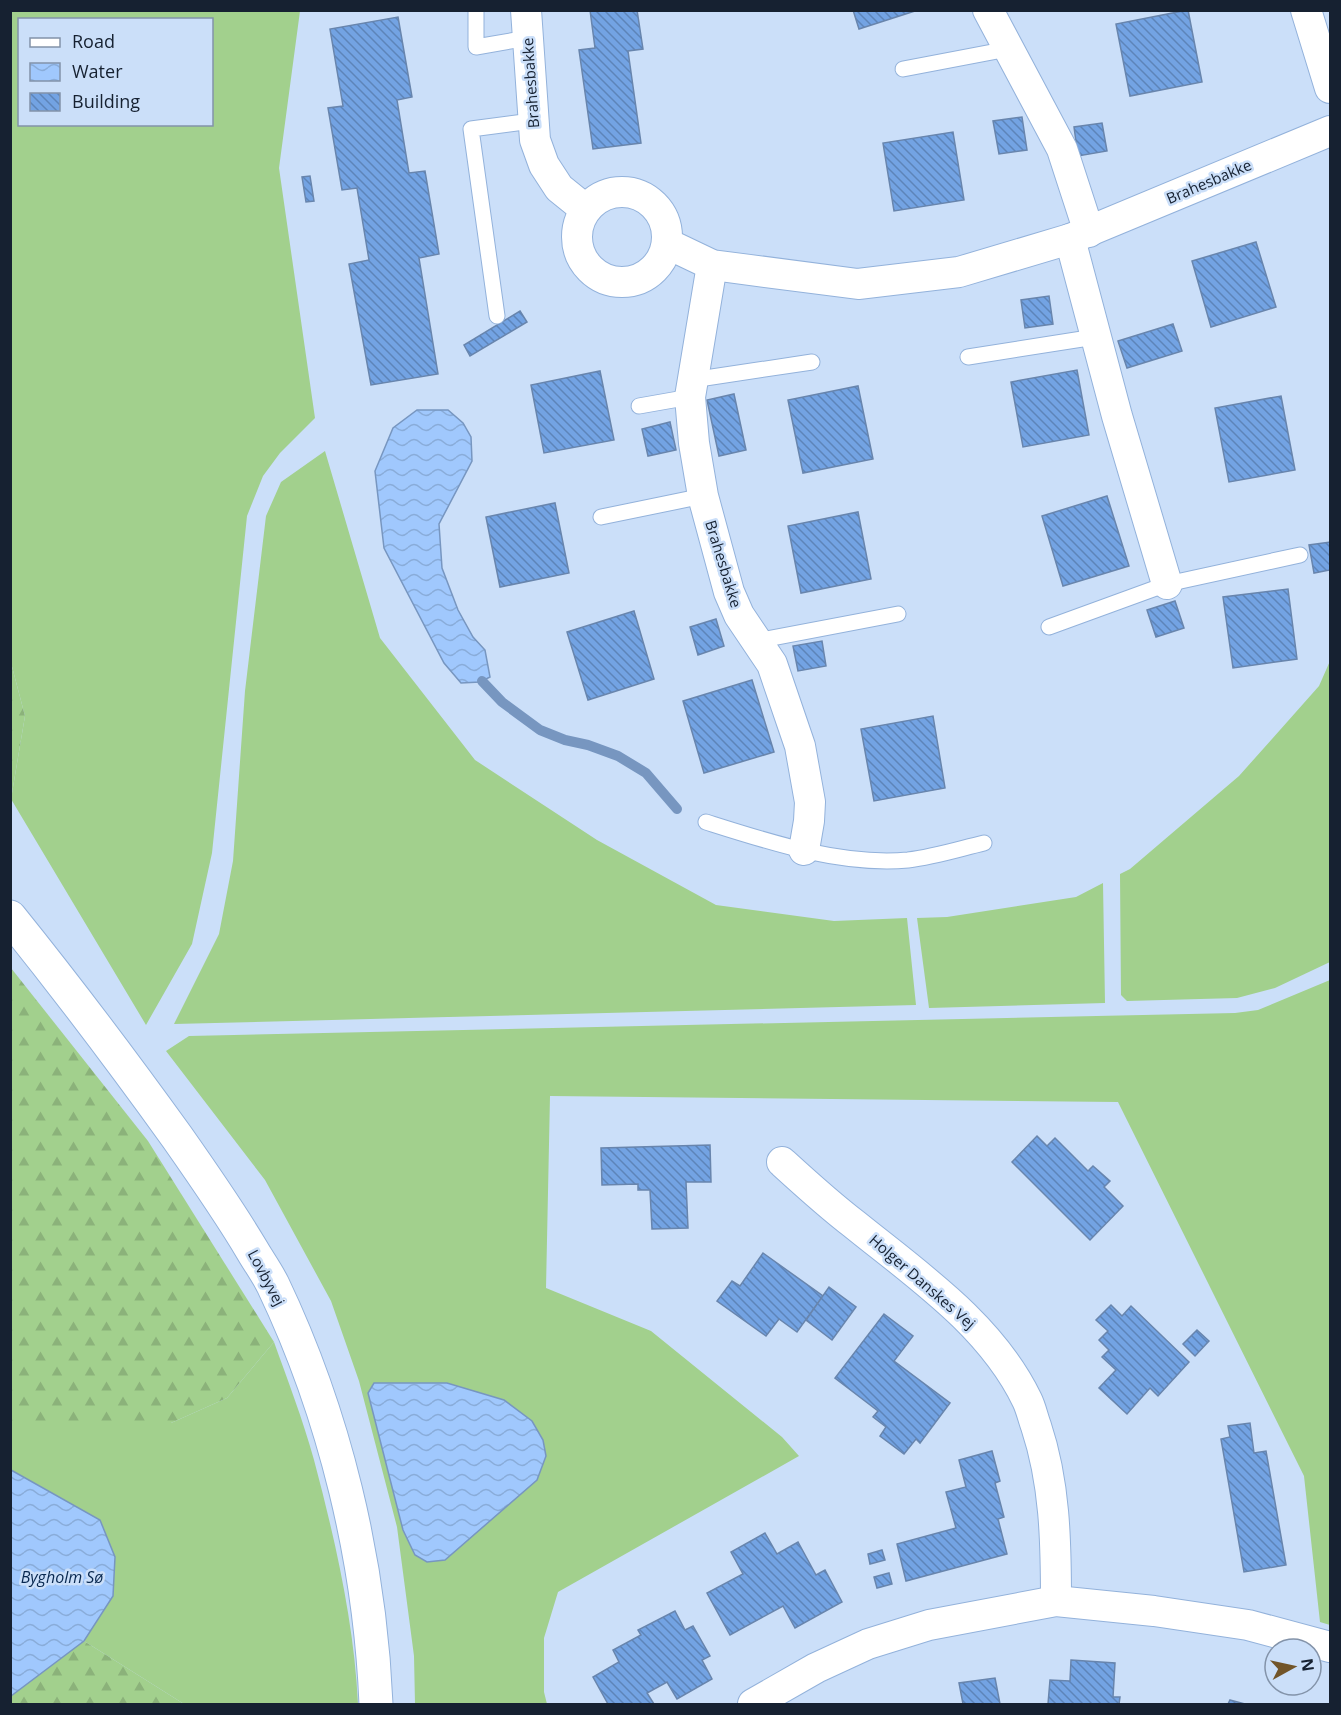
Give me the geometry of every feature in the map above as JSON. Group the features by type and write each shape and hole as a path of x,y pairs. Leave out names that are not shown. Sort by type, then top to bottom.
{"street":[{"path":"1306,10 1330,88"},
{"path":"991,12 1008,49 1062,149 1079,235 1095,337 1167,584"},
{"name":"Brahesbakke","path":"527,24 535,140 544,165 559,188 585,209"},
{"name":"Brahesbakke","path":"668,244 712,265 858,284 959,272 1079,235 1330,133"},
{"path":"615,192 632,192 648,199 660,211 667,227 668,244 661,261 650,274 634,281 616,282 600,277 588,267 580,254 577,239 578,223 585,209 598,198 615,192"},
{"name":"Brahesbakke","path":"712,265 691,388 693,443 703,496 729,592 739,615 772,664 800,746 810,802 804,850"},
{"name":"Lovbyvej","path":"10,917 139,1084 212,1186 272,1284 306,1362 338,1465 357,1540 372,1636 376,1704"},
{"name":"Holger Danskes Vej","path":"782,1162 962,1314 1001,1357 1028,1401 1046,1455 1053,1494 1056,1536 1056,1601"},
{"path":"753,1704 816,1668 868,1644 929,1625 1056,1601 1154,1611 1248,1625 1330,1647"}],"lane":[{"path":"476,10 476,47 527,24"},
{"path":"903,69 1008,49"},
{"path":"497,316 471,129 532,121"},
{"path":"968,357 1095,337"},
{"path":"639,406 691,388 812,362"},
{"path":"600,517 703,496"},
{"path":"1049,627 1167,584 1300,555"},
{"path":"756,641 898,614"},
{"path":"706,822 804,850 870,861 908,860 984,843"}],"green space":[{"path":"10,11 300,11 279,168 315,418 280,453 263,476 247,516 212,853 192,944 146,1025 11,799 25,716 10,659"},
{"path":"325,451 380,638 475,760 597,840 716,905 834,921 907,918 916,1005 174,1024 219,934 233,861 245,691 266,516 281,482"},
{"path":"10,659 25,716 11,799 10,799"},
{"path":"1330,661 1330,962 1275,988 1237,998 1127,1001 1121,995 1120,874 1130,869 1239,776 1319,686"},
{"path":"1103,883 1105,1003 929,1008 917,918 947,917 1076,897"},
{"path":"11,968 148,1141 274,1342 227,1398 171,1423 11,1423"},
{"path":"1330,980 1330,1625 1320,1622 1304,1476 1118,1102 550,1096 546,1288 651,1331 782,1437 799,1456 558,1592 544,1638 544,1692 547,1704 415,1704 414,1656 397,1527 359,1381 331,1301 265,1180 166,1051 189,1036 1235,1013 1258,1010"},
{"path":"274,1342 310,1445 329,1520 348,1612 358,1704 184,1704 84,1641 113,1596 115,1557 100,1520 11,1470 11,1423 171,1423 227,1398"},
{"path":"84,1641 184,1704 11,1704 11,1696"}],"water":[{"path":"417,410 448,410 463,423 471,437 472,461 439,524 442,568 458,610 473,637 485,650 490,677 480,682 461,683 444,663 384,548 375,471 393,428"},
{"path":"374,1383 447,1383 504,1400 532,1421 543,1440 546,1456 537,1480 445,1560 427,1562 415,1555 403,1530 368,1393"},
{"name":"Bygholm Sø","path":"11,1470 100,1520 115,1557 113,1596 84,1641 11,1696"}],"building":[{"path":"590,10 637,10 643,49 628,51 641,143 593,149 579,50 595,48"},
{"path":"853,10 918,10 859,29"},
{"path":"1188,10 1202,82 1130,96 1116,24"},
{"path":"398,17 412,97 397,100 409,173 425,171 439,254 419,258 438,374 371,385 349,264 369,260 357,188 342,190 328,108 343,106 330,29"},
{"path":"1022,117 1027,150 999,154 993,121"},
{"path":"1102,123 1107,151 1078,156 1074,127"},
{"path":"953,132 964,200 894,211 883,143"},
{"path":"310,176 314,201 306,202 302,177"},
{"path":"1256,242 1276,307 1211,327 1192,261"},
{"path":"1049,296 1053,324 1025,328 1021,300"},
{"path":"520,311 527,322 470,356 464,345"},
{"path":"1173,324 1182,351 1127,368 1118,341"},
{"path":"1077,370 1089,435 1023,447 1011,382"},
{"path":"600,371 614,440 544,453 531,385"},
{"path":"858,386 873,459 803,473 788,400"},
{"path":"734,394 746,450 719,456 707,400"},
{"path":"1281,396 1295,470 1229,482 1215,408"},
{"path":"670,422 676,450 648,456 642,429"},
{"path":"1107,496 1129,566 1063,586 1042,516"},
{"path":"555,503 569,573 500,587 486,517"},
{"path":"858,512 871,579 801,593 788,526"},
{"path":"1330,542 1330,570 1314,573 1309,545"},
{"path":"1288,589 1297,659 1233,668 1223,597"},
{"path":"1175,601 1184,628 1156,637 1147,610"},
{"path":"634,611 654,679 588,700 567,632"},
{"path":"716,619 724,646 698,655 690,627"},
{"path":"822,641 826,666 798,671 793,646"},
{"path":"752,680 774,752 704,773 683,701"},
{"path":"933,716 945,788 874,801 861,729"},
{"path":"1037,1136 1047,1146 1055,1138 1088,1171 1093,1166 1110,1181 1104,1187 1123,1206 1090,1240 1012,1162"},
{"path":"710,1145 711,1182 686,1182 688,1228 652,1229 650,1190 638,1190 638,1184 602,1185 601,1148"},
{"path":"763,1253 823,1296 797,1332 779,1319 766,1336 717,1301 732,1281 740,1286"},
{"path":"829,1287 856,1307 832,1340 806,1320"},
{"path":"1111,1305 1122,1316 1131,1306 1189,1362 1158,1396 1150,1388 1127,1414 1099,1388 1116,1370 1102,1357 1109,1350 1099,1340 1108,1331 1096,1320"},
{"path":"884,1314 913,1336 894,1361 950,1403 920,1443 916,1439 904,1454 880,1436 886,1427 873,1417 878,1411 835,1378"},
{"path":"1197,1330 1209,1341 1195,1356 1183,1344"},
{"path":"1250,1423 1254,1453 1266,1451 1286,1565 1244,1572 1221,1439 1230,1437 1228,1426"},
{"path":"992,1451 1000,1481 995,1483 1004,1517 998,1519 1007,1554 906,1581 897,1544 956,1528 946,1492 966,1487 959,1460"},
{"path":"765,1533 777,1554 798,1542 816,1575 825,1570 842,1602 795,1628 783,1606 730,1635 707,1593 743,1574 731,1552"},
{"path":"882,1550 885,1560 870,1564 868,1554"},
{"path":"889,1573 892,1584 877,1588 874,1577"},
{"path":"675,1611 685,1630 693,1626 710,1656 702,1660 712,1679 677,1699 667,1682 647,1693 654,1704 608,1704 593,1677 619,1662 613,1650 641,1635 638,1630"},
{"path":"1071,1660 1115,1663 1113,1697 1120,1697 1119,1704 1048,1704 1050,1680 1070,1681"},
{"path":"995,1678 1000,1704 963,1704 959,1683"},
{"path":"1230,1700 1245,1704 1228,1704"}],"waterway":[{"path":"482,681 502,702 540,730 618,756 646,773 677,809"}]}
